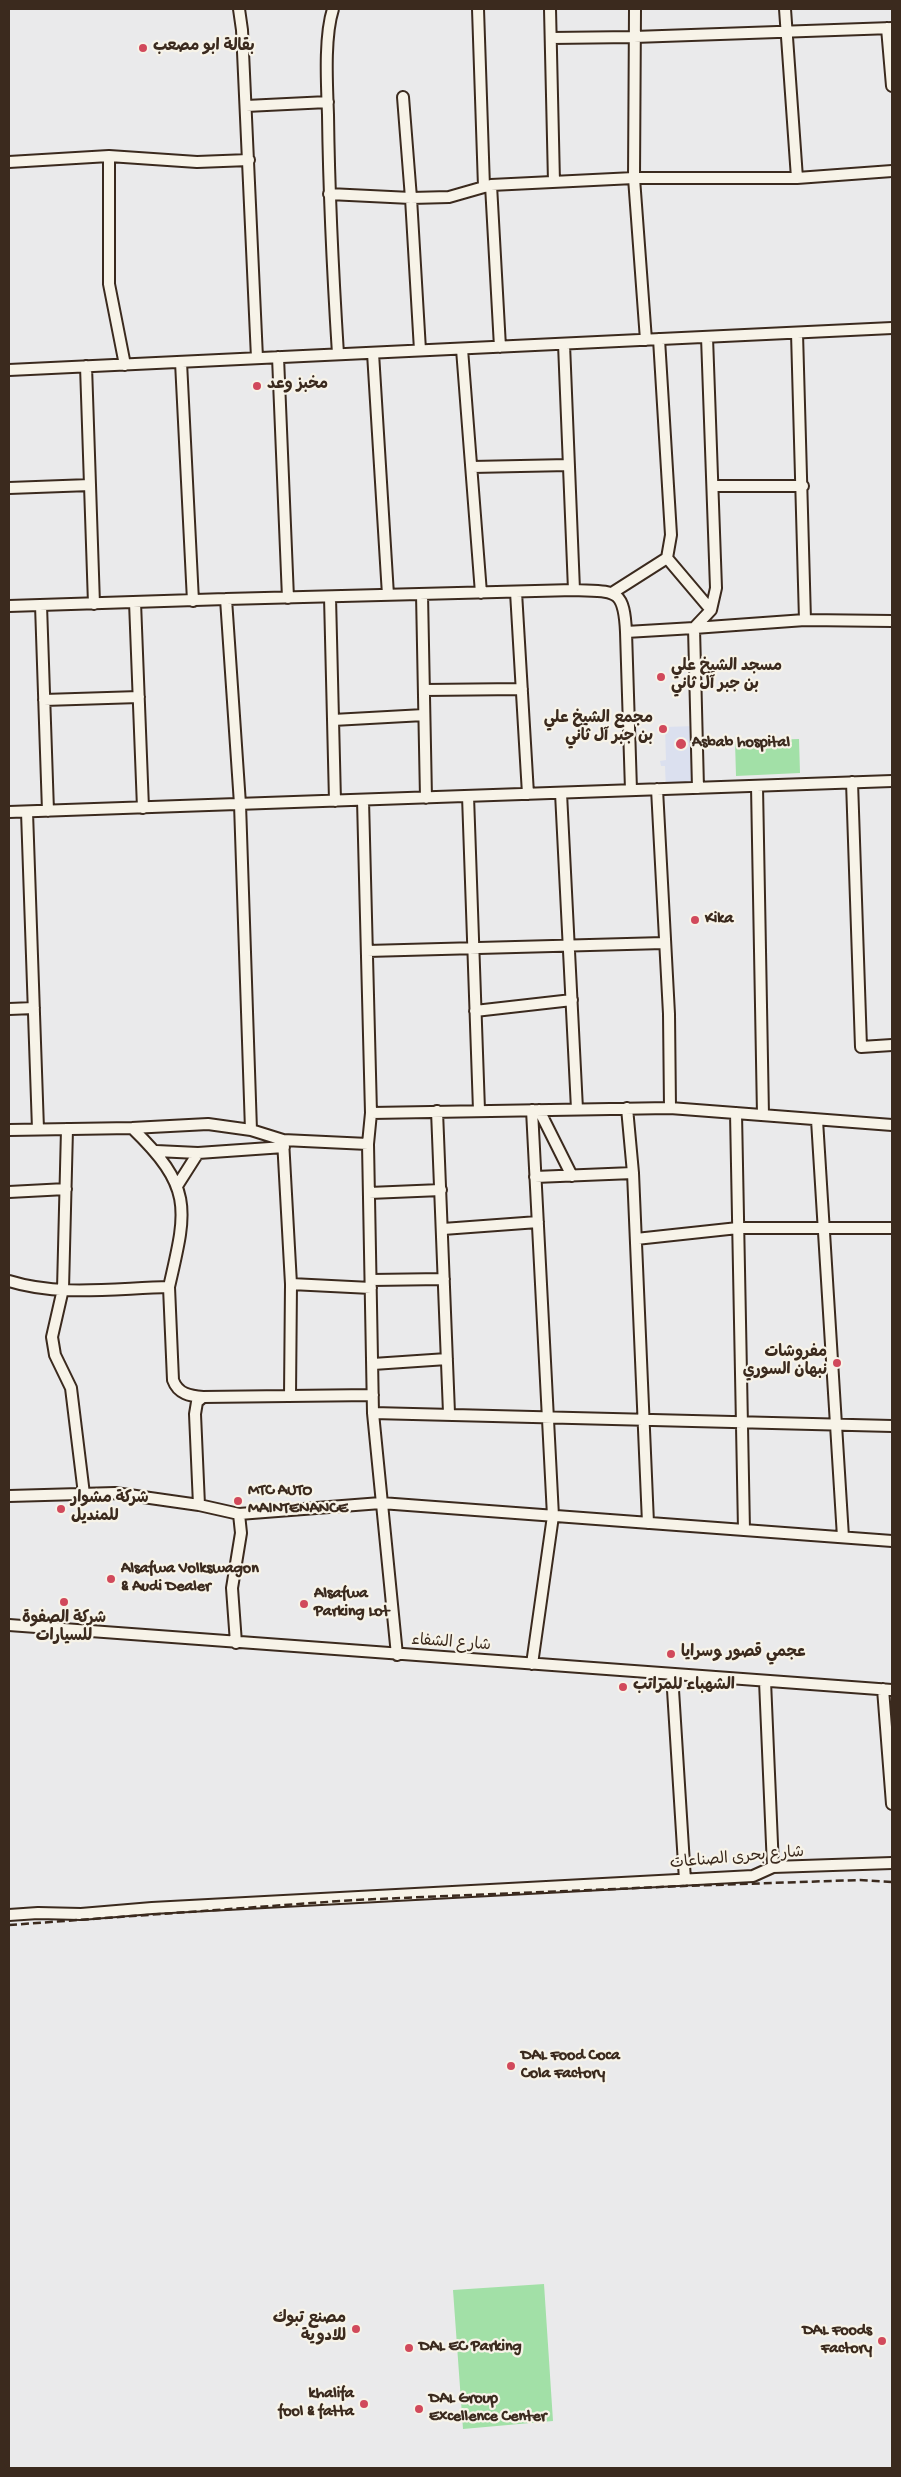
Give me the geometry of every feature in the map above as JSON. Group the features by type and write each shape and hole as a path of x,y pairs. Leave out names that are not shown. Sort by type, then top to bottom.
{"street":[{"path":"238,9 249,160 257,358"},
{"path":"333,9 328,56 329,194 338,354"},
{"path":"478,9 488,186 500,347"},
{"path":"550,9 554,182"},
{"path":"635,9 634,178 646,340"},
{"path":"785,9 796,178"},
{"path":"551,38 634,38 889,28 892,86"},
{"path":"403,97 420,350"},
{"path":"246,106 328,102"},
{"path":"9,162 109,156 197,162 249,160"},
{"path":"109,156 109,284 125,365"},
{"path":"329,194 411,198 449,197 488,186 554,182 634,178 796,178 892,171"},
{"path":"9,370 892,328"},
{"path":"797,333 805,620"},
{"path":"698,788 694,628 711,610 716,588 714,486 707,337"},
{"path":"612,593 667,558 671,535 659,339"},
{"path":"564,344 574,590"},
{"path":"462,348 481,593"},
{"path":"373,353 388,595"},
{"path":"278,357 288,598"},
{"path":"181,362 193,601"},
{"path":"86,366 94,604"},
{"path":"472,467 569,465"},
{"path":"9,488 90,485"},
{"path":"714,486 802,486"},
{"path":"667,558 711,610"},
{"path":"9,606 574,590 612,593 619,598 625,608 631,790"},
{"path":"516,592 528,794"},
{"path":"422,594 426,798"},
{"path":"330,596 335,801"},
{"path":"226,599 240,804 251,1130"},
{"path":"135,602 143,808"},
{"path":"40,606 48,811"},
{"path":"626,632 805,620 892,621"},
{"path":"424,690 522,689"},
{"path":"44,700 139,696"},
{"path":"333,720 424,715"},
{"path":"9,812 892,781"},
{"path":"852,782 861,1048 892,1045"},
{"path":"757,786 763,1115"},
{"path":"657,789 669,1014 670,1108"},
{"path":"561,793 577,1109"},
{"path":"468,796 479,1110"},
{"path":"362,800 371,1113 368,1144 373,1413 397,1655"},
{"path":"27,812 38,1130"},
{"path":"367,952 664,943"},
{"path":"475,1011 572,1000"},
{"path":"9,1009 34,1008"},
{"path":"627,1108 633,1173 648,1523"},
{"path":"371,1113 670,1108 892,1125"},
{"path":"535,1110 572,1176"},
{"path":"532,1664 553,1516 535,1177 535,1110"},
{"path":"437,1111 449,1414"},
{"path":"736,1113 744,1530"},
{"path":"817,1120 843,1538"},
{"path":"9,1130 132,1128 208,1124 251,1130 284,1143"},
{"path":"132,1128 156,1151 177,1186 182,1202 183,1216 169,1287 174,1380 180,1391 189,1396 203,1397 373,1395"},
{"path":"68,1129 63,1289 52,1337 55,1355 71,1388 84,1494"},
{"path":"284,1143 291,1284 290,1396"},
{"path":"156,1151 198,1153 284,1143 368,1144"},
{"path":"177,1186 198,1153"},
{"path":"535,1177 633,1173"},
{"path":"9,1192 66,1190"},
{"path":"369,1193 441,1190"},
{"path":"443,1229 538,1222"},
{"path":"636,1239 738,1228 892,1228"},
{"path":"291,1284 371,1284 444,1279"},
{"path":"9,1281 29,1287 63,1289 169,1287"},
{"path":"373,1364 447,1359"},
{"path":"199,1506 195,1414 197,1402 203,1397"},
{"path":"373,1413 644,1418 892,1426"},
{"path":"9,1496 115,1493 239,1514 381,1503 892,1541"},
{"path":"236,1642 232,1588 241,1532 239,1514"},
{"name":"شارع الشفاء","path":"9,1625 397,1655 888,1689"},
{"path":"672,1674 685,1880"},
{"path":"766,1681 773,1868"},
{"path":"888,1689 892,1804"},
{"name":"شارع بحرى الصناعات","path":"9,1915 38,1912 82,1914 753,1876 773,1868 892,1863"}],"shaded area":[{"name":"Asbab hospital","path":"695,726 698,787 666,789 665,766 661,766 660,761 666,760 665,727"}],"green space":[{"path":"799,739 800,773 736,776 735,741"},
{"path":"544,2284 553,2421 463,2429 453,2290"}],"railway":[{"path":"9,1925 354,1900 860,1880 892,1882"}],"place":[{"name":"بقالة ابو مصعب","path":"143,48"},
{"name":"مخبز وعد","path":"257,386"},
{"name":"مسجد الشيخ علي بن جبر آل ثاني","path":"661,677"},
{"name":"مجمع الشيخ علي بن جبر آل ثاني","path":"663,729"},
{"name":"Asbab hospital","path":"681,744"},
{"name":"Kika","path":"695,920"},
{"name":"مفروشات نبهان السوري","path":"837,1363"},
{"name":"MTC AUTO MAINTENANCE","path":"238,1501"},
{"name":"شركة مشوار للمنديل","path":"61,1509"},
{"name":"Alsafwa Volkswagon & Audi Dealer","path":"111,1579"},
{"name":"شركة الصفوة للسيارات","path":"64,1602"},
{"name":"Alsafwa Parking Lot","path":"304,1604"},
{"name":"عجمي قصور وسرايا","path":"671,1654"},
{"name":"الشهباء للمراتب","path":"623,1687"},
{"name":"DAL Food Coca Cola Factory","path":"511,2066"},
{"name":"مصنع تبوك للادوية","path":"356,2329"},
{"name":"DAL Foods Factory","path":"882,2341"},
{"name":"DAL EC Parking","path":"409,2348"},
{"name":"khalifa fool & fatta","path":"364,2404"},
{"name":"DAL Group Excellence Center","path":"419,2409"}]}
